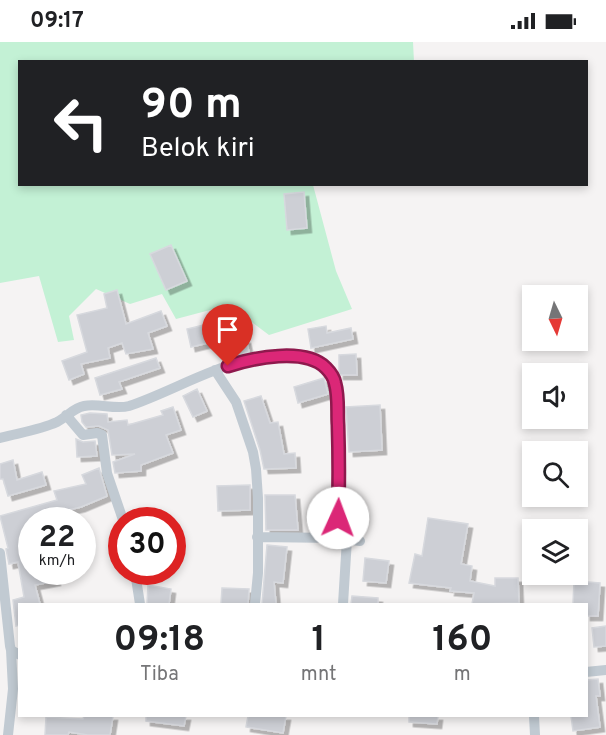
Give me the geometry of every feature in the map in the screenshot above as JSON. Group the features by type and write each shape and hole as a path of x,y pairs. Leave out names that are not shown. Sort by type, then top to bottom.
{"street":[{"path":"0,438 58,422 85,405 126,407 215,370 255,359 286,356 322,364 335,381 343,603"},
{"path":"215,370 236,402 252,452 258,498 258,573 255,603"},
{"path":"66,415 83,435 102,435 107,473 119,507"},
{"path":"257,537 360,541"},
{"path":"0,553 15,653 14,689 8,735"},
{"path":"137,585 140,603"},
{"path":"588,672 606,670"},
{"path":"534,717 535,735"}],"green space":[{"path":"0,42 413,42 414,60 18,60 18,186 313,186 336,271 352,309 269,335 229,305 176,319 162,294 130,304 96,289 69,316 74,340 58,342 39,276 0,283"}],"building":[{"path":"304,192 307,228 287,230 284,194"},
{"path":"171,245 187,281 166,290 150,254"},
{"path":"117,290 126,324 161,311 167,326 148,333 153,349 126,354 122,343 108,348 110,358 81,364 84,374 69,380 62,361 87,352 77,315 107,308 104,294"},
{"path":"226,321 230,335 191,347 187,329 204,325 205,328"},
{"path":"326,326 327,333 351,328 353,339 311,348 308,329"},
{"path":"246,339 249,352 232,356 229,342"},
{"path":"356,354 357,375 339,375 339,355"},
{"path":"156,358 160,368 119,382 122,389 100,395 95,378"},
{"path":"324,378 328,394 298,403 294,387"},
{"path":"197,389 207,411 193,417 183,396"},
{"path":"261,396 270,423 278,422 284,454 295,453 296,468 264,469 244,401"},
{"path":"380,405 382,450 349,452 346,407"},
{"path":"173,407 181,430 166,435 173,453 141,465 141,471 115,473 113,462 135,454 112,455 108,430 99,426 86,427 81,415 107,414 108,422 127,420 128,425 163,415 161,411"},
{"path":"76,439 83,442 95,441 97,456 77,457"},
{"path":"13,460 17,480 42,472 46,485 8,496 3,479 0,479 0,464"},
{"path":"99,468 107,496 81,507 32,507 57,500 54,491 86,484 82,475"},
{"path":"250,485 250,510 218,511 217,486"},
{"path":"265,495 295,495 298,530 266,530"},
{"path":"18,511 18,562 9,564 6,549 8,548 0,516"},
{"path":"428,518 468,524 461,564 472,566 470,581 495,586 495,578 518,578 519,603 472,603 474,593 409,583 415,554 422,556"},
{"path":"267,545 287,547 283,583 274,582 276,603 262,603"},
{"path":"365,558 389,561 386,583 363,581"},
{"path":"588,582 600,583 598,616 588,616 588,603 573,603 574,585 588,585"},
{"path":"22,585 35,585 40,603 18,603 18,626 16,626 13,600 24,597"},
{"path":"148,585 171,589 169,603 147,603"},
{"path":"222,588 249,589 248,603 221,603"},
{"path":"352,596 378,598 378,603 351,603"},
{"path":"606,626 606,646 594,647 592,628"},
{"path":"598,679 600,696 596,696 600,727 573,731 571,717 588,717 588,680"},
{"path":"46,717 83,719 84,717 113,717 110,735 69,732 68,735 45,735"},
{"path":"146,717 186,717 184,726 146,721"},
{"path":"248,717 286,717 283,733 246,727"},
{"path":"409,717 438,717 437,724 409,722"}],"route":[{"path":"228,366 255,359 286,356 312,360 328,369 336,387 338,518"}]}
